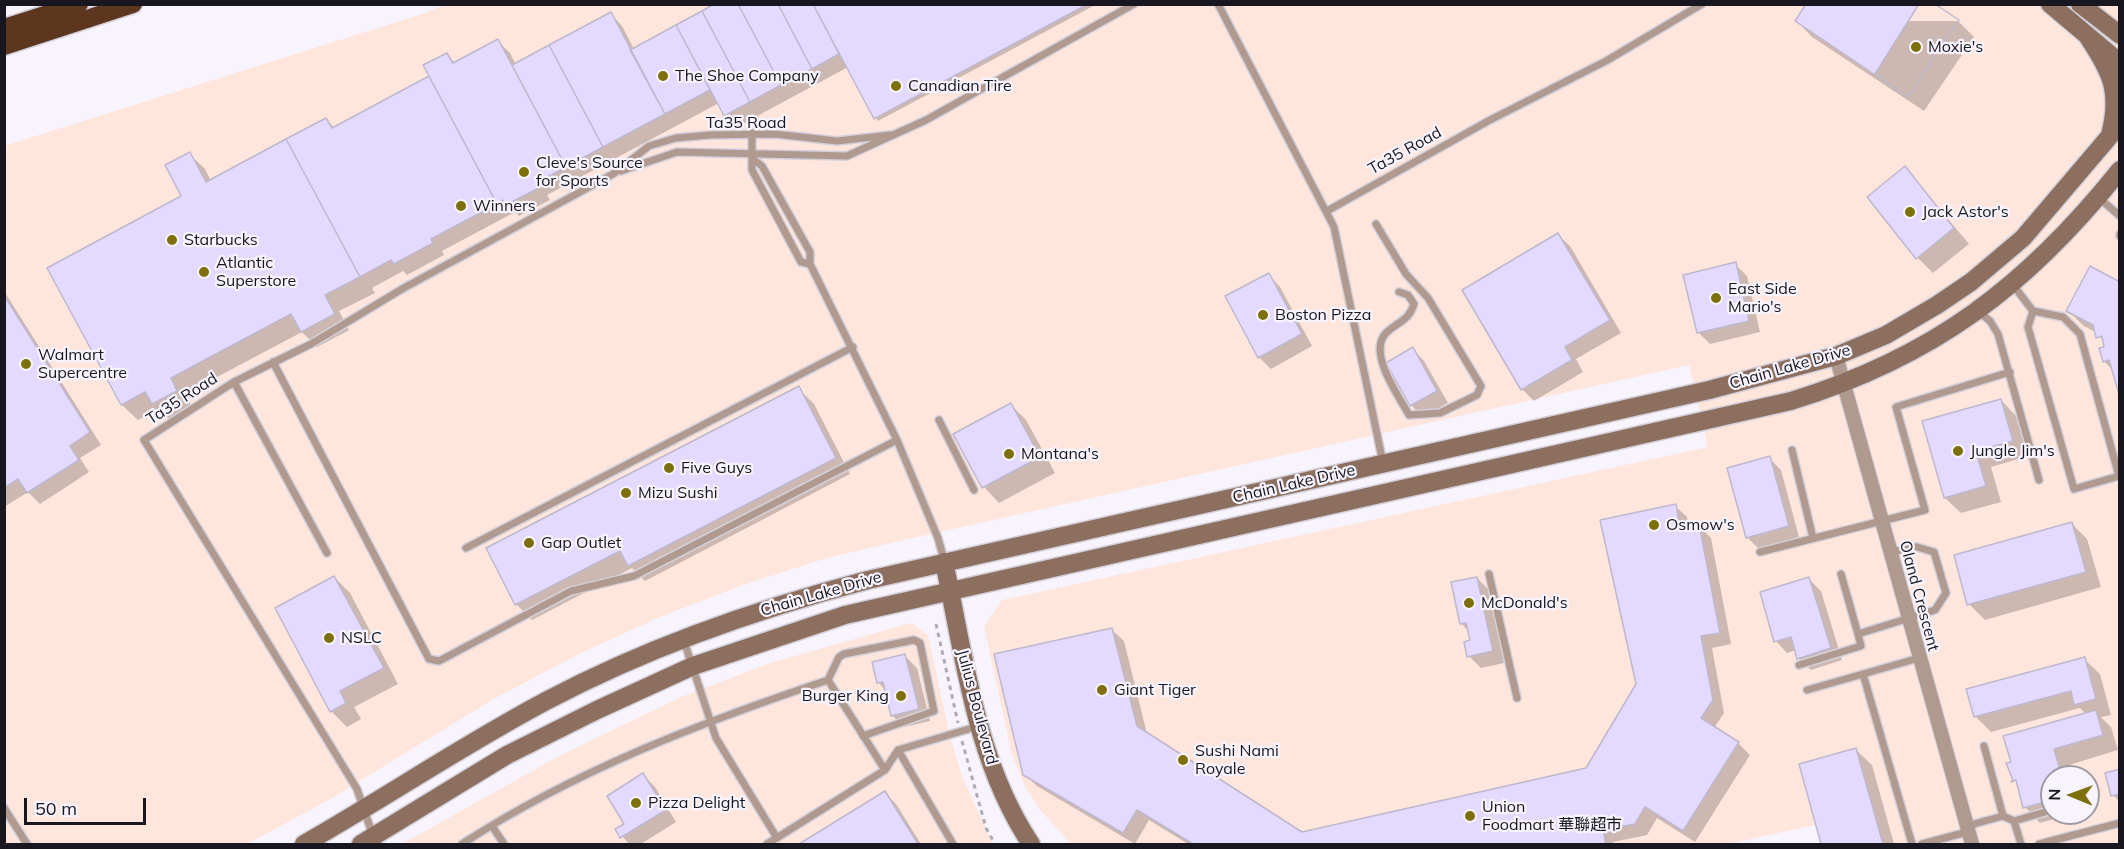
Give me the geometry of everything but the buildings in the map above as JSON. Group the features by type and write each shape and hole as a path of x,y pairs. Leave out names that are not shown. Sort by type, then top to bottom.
{"highway":[{"path":"4,28 79,4"},
{"path":"4,46 133,4"}],"street":[{"path":"2050,4 2120,63"},
{"path":"2080,4 2120,34"},
{"path":"2088,37 2103,59 2116,94 2115,130"},
{"name":"Chain Lake Drive","path":"304,844 548,700 683,638 806,597 944,562 1709,390 1836,356 1909,323 1997,261 2046,215 2115,130"},
{"name":"Chain Lake Drive","path":"370,842 519,749 693,666 845,615 1779,404 1844,383 1892,362 1951,330 2013,285 2055,246 2120,170"},
{"name":"Oland Crescent","path":"1836,356 1969,838"},
{"path":"1383,465 1389,491"},
{"name":"Julius Boulevard","path":"944,562 978,726 1004,796 1031,844"}],"lane":[{"name":"Ta35 Road","path":"613,174 677,152 753,156 847,156 946,109 1134,4"},
{"path":"1218,4 1327,211 1339,244 1383,465"},
{"name":"Ta35 Road","path":"1327,211 1490,120 1606,61 1702,4"},
{"name":"Ta35 Road","path":"365,809 357,789 144,440 234,382 321,339 402,289 613,174 649,146 676,138 752,133 837,141 890,135"},
{"path":"752,133 752,170 801,262 810,264"},
{"path":"753,156 762,166 810,252 810,264 897,440 938,538 944,562"},
{"path":"2098,197 2120,216"},
{"path":"1376,224 1406,274 1428,298 1480,386 1477,394 1440,413 1409,415 1381,363 1379,346 1385,334 1410,316 1414,304 1408,295 1399,292"},
{"path":"2013,285 2033,311 2063,317 2080,334 2119,477 2074,489 2028,327 2033,311"},
{"path":"1978,311 1990,321 1998,334 2039,480"},
{"path":"466,548 853,347"},
{"path":"273,362 429,659 439,661 571,591 634,576 897,440"},
{"path":"1760,552 1925,510 1896,407 2010,372"},
{"path":"234,382 327,553"},
{"path":"939,420 974,490"},
{"path":"1792,450 1813,538"},
{"path":"1858,633 1935,610 1946,593 1934,552 1917,547 1890,552"},
{"path":"1489,574 1517,698"},
{"path":"1799,665 1861,646 1841,574"},
{"path":"683,638 716,738 777,838"},
{"path":"462,844 608,763 710,720 828,680 839,657 844,654 914,639 920,643 934,711 863,736"},
{"path":"1807,690 1919,658"},
{"path":"1863,674 1912,844"},
{"path":"828,680 885,770"},
{"path":"766,844 885,770 898,750 978,726"},
{"path":"1984,746 2003,816"},
{"path":"898,750 953,844"},
{"path":"4,808 27,844"},
{"path":"365,809 370,842"},
{"path":"1922,844 1969,838 1974,824 2003,816 2014,820 2040,813"},
{"path":"2014,820 2021,844"},
{"path":"2039,844 2120,823"},
{"path":"492,826 504,844"}],"shaded area":[{"path":"445,5 2119,5 2119,844 1824,844 1819,824 1728,844 1071,844 1040,810 1025,786 1012,755 984,627 1002,600 1708,447 1689,365 904,540 827,558 743,585 660,617 579,654 492,700 327,801 247,844 5,844 4,146"},
{"path":"911,623 928,635 951,740 963,778 993,844 402,844 559,756 681,697 770,663"}],"place":[{"name":"Moxie's","path":"1916,47"},
{"name":"The Shoe Company","path":"663,76"},
{"name":"Canadian Tire","path":"896,86"},
{"name":"Cleve's Source for Sports","path":"524,172"},
{"name":"Winners","path":"461,206"},
{"name":"Jack Astor's","path":"1910,212"},
{"name":"Starbucks","path":"172,240"},
{"name":"Atlantic Superstore","path":"204,272"},
{"name":"East Side Mario's","path":"1716,298"},
{"name":"Boston Pizza","path":"1263,315"},
{"name":"Walmart Supercentre","path":"26,364"},
{"name":"Jungle Jim's","path":"1958,451"},
{"name":"Montana's","path":"1009,454"},
{"name":"Five Guys","path":"669,468"},
{"name":"Mizu Sushi","path":"626,493"},
{"name":"Osmow's","path":"1654,525"},
{"name":"Gap Outlet","path":"529,543"},
{"name":"McDonald's","path":"1469,603"},
{"name":"NSLC","path":"329,638"},
{"name":"Giant Tiger","path":"1102,690"},
{"name":"Burger King","path":"901,696"},
{"name":"Sushi Nami Royale","path":"1183,760"},
{"name":"Pizza Delight","path":"636,803"},
{"name":"Union Foodmart 華聯超市","path":"1470,816"}]}
